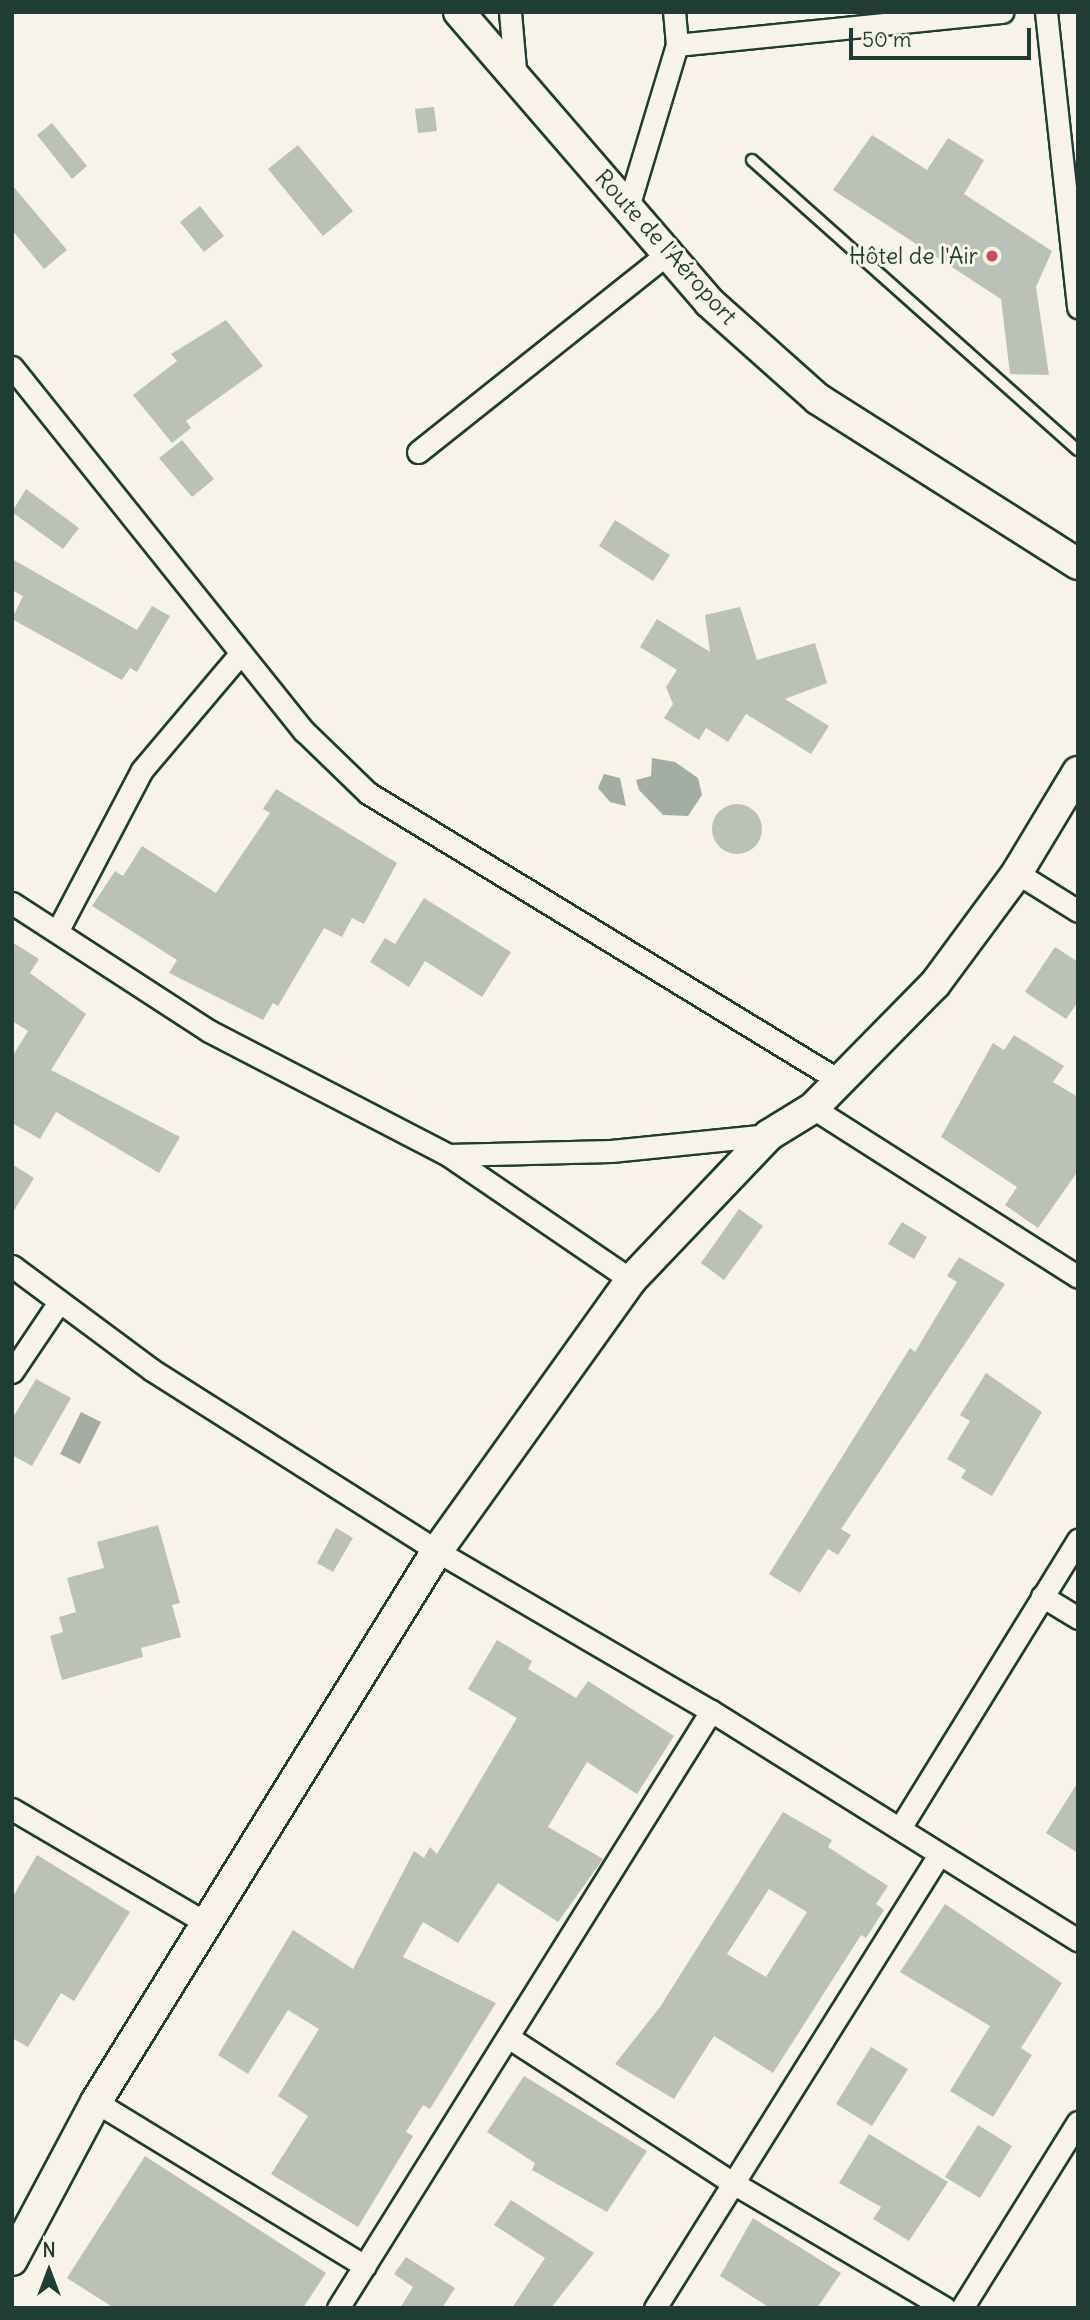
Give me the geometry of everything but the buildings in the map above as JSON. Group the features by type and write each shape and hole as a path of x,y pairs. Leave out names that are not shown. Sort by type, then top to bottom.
{"street":[{"name":"Route de l'Aéroport","path":"459,12 517,86 628,207 709,302 818,399 1078,564"},
{"path":"510,12 517,86"},
{"path":"628,207 677,45 674,12"},
{"path":"677,45 1002,12"},
{"path":"1046,12 1078,307"},
{"path":"418,452 667,254"},
{"path":"14,373 304,731 368,793 840,1081"},
{"path":"59,928 142,770 241,653"},
{"path":"12,2260 96,2102 438,1551 631,1280 769,1135 813,1108 934,984 1017,873 1078,772"},
{"path":"1017,873 1078,911"},
{"path":"12,903 59,928 209,1031 448,1155 631,1280"},
{"path":"813,1108 1078,1277"},
{"path":"448,1155 611,1152 769,1135"},
{"path":"12,1266 57,1304 438,1551 711,1711 900,1828 937,1858 1078,1940"},
{"path":"12,1372 57,1304"},
{"path":"900,1828 1078,1540"},
{"path":"1042,1596 1078,1618"},
{"path":"338,2308 711,1711"},
{"path":"12,1809 208,1924"},
{"path":"655,2308 937,1858"},
{"path":"508,2037 733,2183 945,2308"},
{"path":"96,2102 365,2266"},
{"path":"962,2308 1078,2122"}],"lane":[{"path":"752,160 1078,450"}],"shaded area":[{"path":"652,758 675,762 698,778 702,795 688,816 663,815 639,790 636,780 651,776"},
{"path":"604,774 620,778 626,806 610,802 598,788"},
{"path":"81,1412 101,1422 80,1464 60,1454"}],"place":[{"name":"Hôtel de l'Air","path":"992,256"}]}
